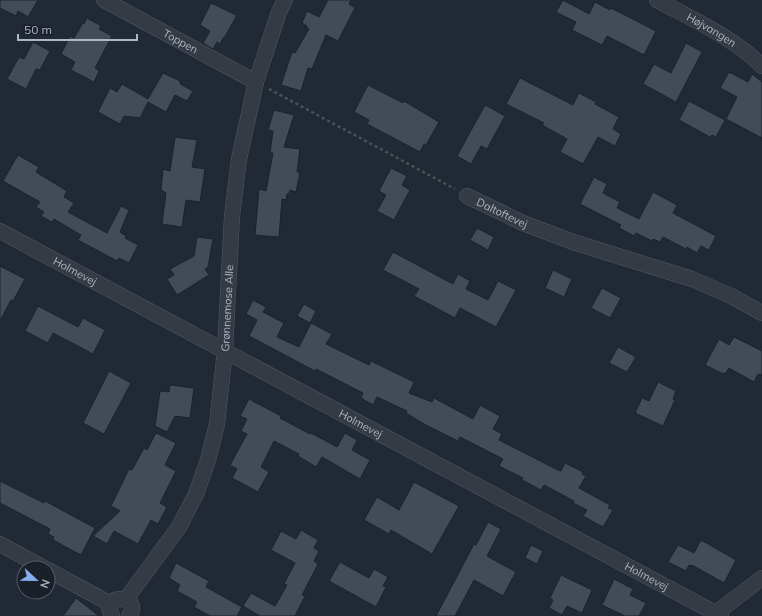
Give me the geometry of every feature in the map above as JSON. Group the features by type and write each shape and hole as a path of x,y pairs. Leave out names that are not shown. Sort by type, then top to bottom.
{"street":[{"name":"Toppen","path":"104,0 256,82"},
{"name":"Grønnemose Alle","path":"126,600 179,526 196,494 208,460 216,424 225,350 232,216 239,159 256,82 285,0"},
{"name":"Højvangen","path":"657,0 716,31 762,66"},
{"name":"Daltoftevej","path":"468,196 523,223 573,242 692,279 731,296 762,312"},
{"name":"Holmevej","path":"0,231 225,350 716,615"},
{"path":"0,544 29,560"},
{"path":"56,575 112,610 116,599 120,598 126,600 131,607 131,615"},
{"path":"716,615 762,578"}],"path":[{"name":"Daltoftevej","path":"256,82 468,196"}],"building":[{"path":"0,0 38,0 28,17 18,11 16,16 0,8"},
{"path":"328,0 351,0 349,4 355,8 338,41 326,35 312,69 308,68 301,91 281,85 292,52 295,53 309,29 302,23 307,11 319,17"},
{"path":"563,0 589,14 595,2 610,10 611,8 656,31 644,55 607,36 602,45 572,30 576,22 556,12"},
{"path":"211,3 236,15 220,44 217,42 213,49 203,43 210,31 200,25"},
{"path":"87,18 101,26 99,29 112,36 95,68 99,71 94,82 71,70 75,62 61,54 70,36 74,38"},
{"path":"33,42 50,51 40,70 36,69 26,89 7,79 19,57 24,59"},
{"path":"686,43 702,52 676,102 643,84 654,64 671,73"},
{"path":"729,72 748,82 752,74 762,82 762,138 726,119 737,97 720,88"},
{"path":"163,73 180,81 180,84 193,91 187,101 175,95 166,112 148,102 140,118 124,116 120,124 98,112 110,88 117,92 122,84 148,99"},
{"path":"520,78 573,105 579,93 596,102 595,104 619,117 613,129 621,134 615,146 598,137 583,164 560,152 567,139 542,125 544,123 506,104"},
{"path":"368,85 403,103 404,101 439,122 426,145 424,144 420,152 367,124 369,120 354,112"},
{"path":"689,101 725,120 716,137 712,135 710,137 679,120"},
{"path":"485,105 505,116 487,149 481,146 471,164 457,156"},
{"path":"274,110 294,115 284,147 300,149 297,172 300,172 296,192 290,190 289,194 287,194 286,200 282,199 279,237 255,235 259,189 266,191 273,153 270,153 273,131 268,130"},
{"path":"175,137 197,140 192,167 205,169 200,202 186,200 182,227 162,224 166,193 161,190 163,169 170,171"},
{"path":"18,155 39,167 36,172 67,191 64,197 74,203 68,212 107,233 121,206 129,210 120,232 126,236 125,238 138,245 129,263 119,258 117,261 78,240 81,235 54,219 52,222 41,216 44,212 36,207 40,202 3,181"},
{"path":"391,168 407,176 402,185 410,190 394,220 377,211 386,195 379,191"},
{"path":"594,177 607,184 603,193 620,202 617,208 639,219 653,192 677,205 673,213 716,236 709,250 701,246 697,253 663,237 660,242 653,239 652,241 636,233 634,236 619,228 621,225 580,204"},
{"path":"477,228 494,237 488,250 470,240"},
{"path":"197,237 213,239 208,267 205,269 209,275 177,295 167,279 174,275 170,269 194,256"},
{"path":"393,252 453,284 458,274 470,281 466,289 488,300 498,281 516,290 496,327 460,308 455,318 414,296 419,289 383,270"},
{"path":"0,266 25,279 13,301 11,300 0,321"},
{"path":"553,270 572,279 564,297 545,288"},
{"path":"602,288 621,298 610,318 591,308"},
{"path":"253,300 266,307 263,312 284,323 277,337 299,347 311,323 332,334 326,344 369,365 371,361 414,382 409,393 432,402 434,398 473,419 480,405 500,416 493,429 502,434 499,440 558,470 561,471 565,463 583,472 582,474 586,476 579,488 610,505 608,508 613,510 603,527 583,516 587,510 573,503 574,501 544,485 541,490 522,480 523,478 499,466 503,459 460,437 458,441 424,424 406,413 407,411 377,397 373,405 361,398 363,393 316,369 315,371 249,336 257,320 246,314"},
{"path":"304,304 316,311 310,323 297,316"},
{"path":"38,306 78,327 83,318 105,330 93,354 53,333 48,343 25,331"},
{"path":"734,337 762,351 762,375 758,374 754,382 729,368 725,374 723,374 705,365 719,339 729,345"},
{"path":"618,347 636,357 627,372 609,363"},
{"path":"109,371 131,383 104,434 83,423"},
{"path":"658,382 676,391 673,399 675,400 663,426 635,413 642,398 649,401"},
{"path":"170,385 194,388 190,418 175,416 167,432 155,426 160,391 169,392"},
{"path":"249,399 281,416 280,418 337,447 345,433 357,440 352,450 370,460 360,479 322,457 316,467 298,456 299,454 274,441 261,467 269,472 258,492 232,478 237,469 230,465 247,434 241,431 247,419 240,416"},
{"path":"156,433 176,443 165,465 176,471 160,503 167,507 158,524 151,520 138,544 114,531 107,544 93,536 120,511 111,506 129,469 132,470 144,448 147,450"},
{"path":"0,481 44,503 45,501 95,528 81,555 53,540 54,537 48,534 50,529 0,503"},
{"path":"414,482 459,506 432,554 391,530 389,534 364,520 377,497 399,510"},
{"path":"488,522 501,529 487,556 516,572 503,596 474,580 455,616 436,616 474,544 476,545"},
{"path":"301,530 318,540 314,548 319,551 314,561 318,564 302,595 305,596 295,616 260,616 243,606 251,593 275,606 287,585 284,584 295,563 271,550 281,531 296,539"},
{"path":"701,540 736,560 724,583 692,565 689,565 686,571 668,562 678,545 694,553"},
{"path":"531,545 543,551 537,564 525,558"},
{"path":"340,562 369,578 374,569 388,577 383,586 386,587 376,607 329,581"},
{"path":"176,563 209,581 206,587 242,607 237,616 210,616 194,607 197,602 177,591 180,585 169,578"},
{"path":"561,575 592,590 582,613 567,606 562,615 549,608 553,600 550,598"},
{"path":"614,579 633,589 630,595 646,603 639,616 625,616 602,605"},
{"path":"76,598 99,616 63,616"}]}
